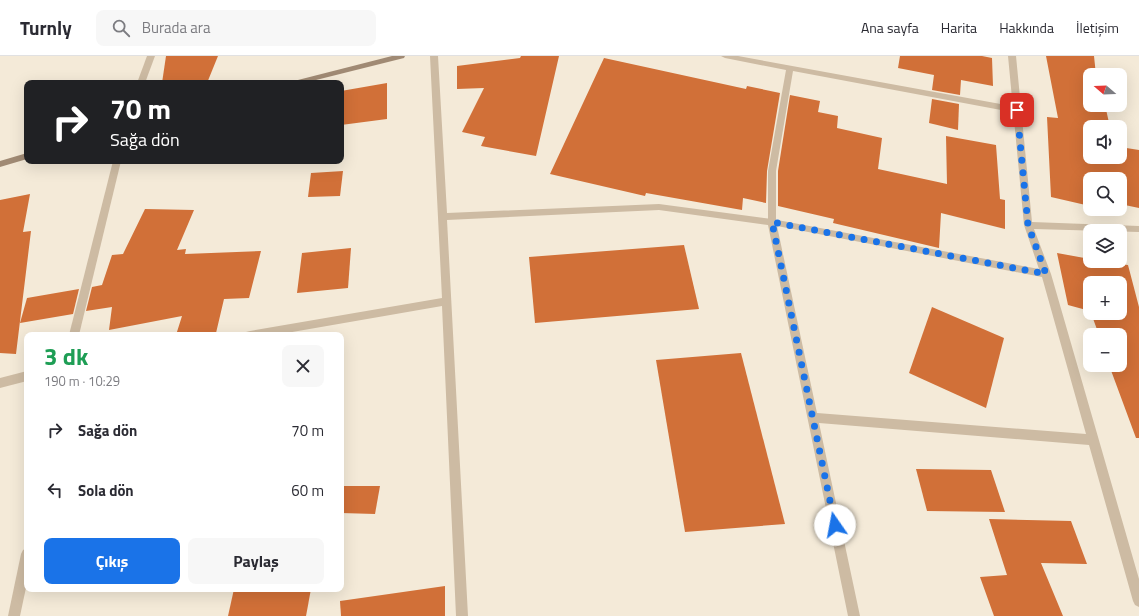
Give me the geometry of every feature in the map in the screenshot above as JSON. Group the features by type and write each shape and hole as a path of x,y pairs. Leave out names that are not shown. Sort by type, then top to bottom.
{"street":[{"path":"142,80 151,56"},
{"path":"306,80 401,56"},
{"path":"434,56 448,301 462,616"},
{"path":"725,56 1017,110"},
{"path":"1012,56 1028,225 1046,274 1139,601"},
{"path":"790,68 772,172 772,222 854,616"},
{"path":"0,164 24,157"},
{"path":"75,332 116,164"},
{"path":"443,217 659,207 772,222 1046,274"},
{"path":"1028,225 1139,229"},
{"path":"267,332 448,301"},
{"path":"0,383 24,377"},
{"path":"813,418 912,424 1093,440"},
{"path":"14,616 24,568"}],"building":[{"path":"166,56 218,56 208,80 162,80"},
{"path":"521,56 559,56 536,156 481,146 485,137 462,132 484,88 457,89 457,66 520,58"},
{"path":"900,56 982,56 992,58 993,86 961,80 960,95 932,90 934,75 898,68"},
{"path":"1046,56 1094,56 1095,68 1083,68 1083,112 1107,112 1108,120 1083,120 1083,164 1127,164 1127,148 1139,150 1139,208 1127,205 1127,172 1083,172 1083,204 1051,197 1047,117 1058,118"},
{"path":"604,58 746,89 747,86 780,93 767,171 766,203 743,198 742,210 646,193 645,196 550,174"},
{"path":"387,83 387,119 344,125 344,90"},
{"path":"790,95 820,101 818,112 838,116 837,128 882,138 878,169 947,184 946,136 996,145 1000,199 1005,200 1005,229 941,213 939,248 833,223 834,219 778,206 778,171"},
{"path":"932,99 959,104 958,130 929,123"},
{"path":"343,171 340,196 308,197 311,173"},
{"path":"30,194 23,232 31,231 16,354 0,353 0,200"},
{"path":"145,209 194,210 177,250 186,249 185,254 261,251 249,298 224,299 216,332 177,332 182,316 109,330 112,307 86,311 92,287 102,285 112,255 123,254"},
{"path":"684,245 699,309 535,323 529,257"},
{"path":"351,248 348,288 297,293 302,253"},
{"path":"1057,253 1083,258 1083,268 1127,268 1128,265 1139,307 1139,438 1136,438 1112,372 1127,372 1127,328 1096,328 1094,320 1127,320 1127,276 1083,276 1083,309 1068,305"},
{"path":"79,289 73,314 20,323 27,298"},
{"path":"932,307 1004,338 986,408 909,373"},
{"path":"741,353 785,524 685,532 656,360"},
{"path":"916,469 991,470 1005,512 927,511"},
{"path":"344,486 380,486 375,514 344,513"},
{"path":"989,519 1071,521 1087,564 1041,563 1063,616 994,616 980,577 1007,575"},
{"path":"445,586 445,616 341,616 340,601"},
{"path":"233,592 310,592 306,616 228,616"}],"route":[{"path":"835,525 772,222 1046,274 1028,225 1017,110"}]}
